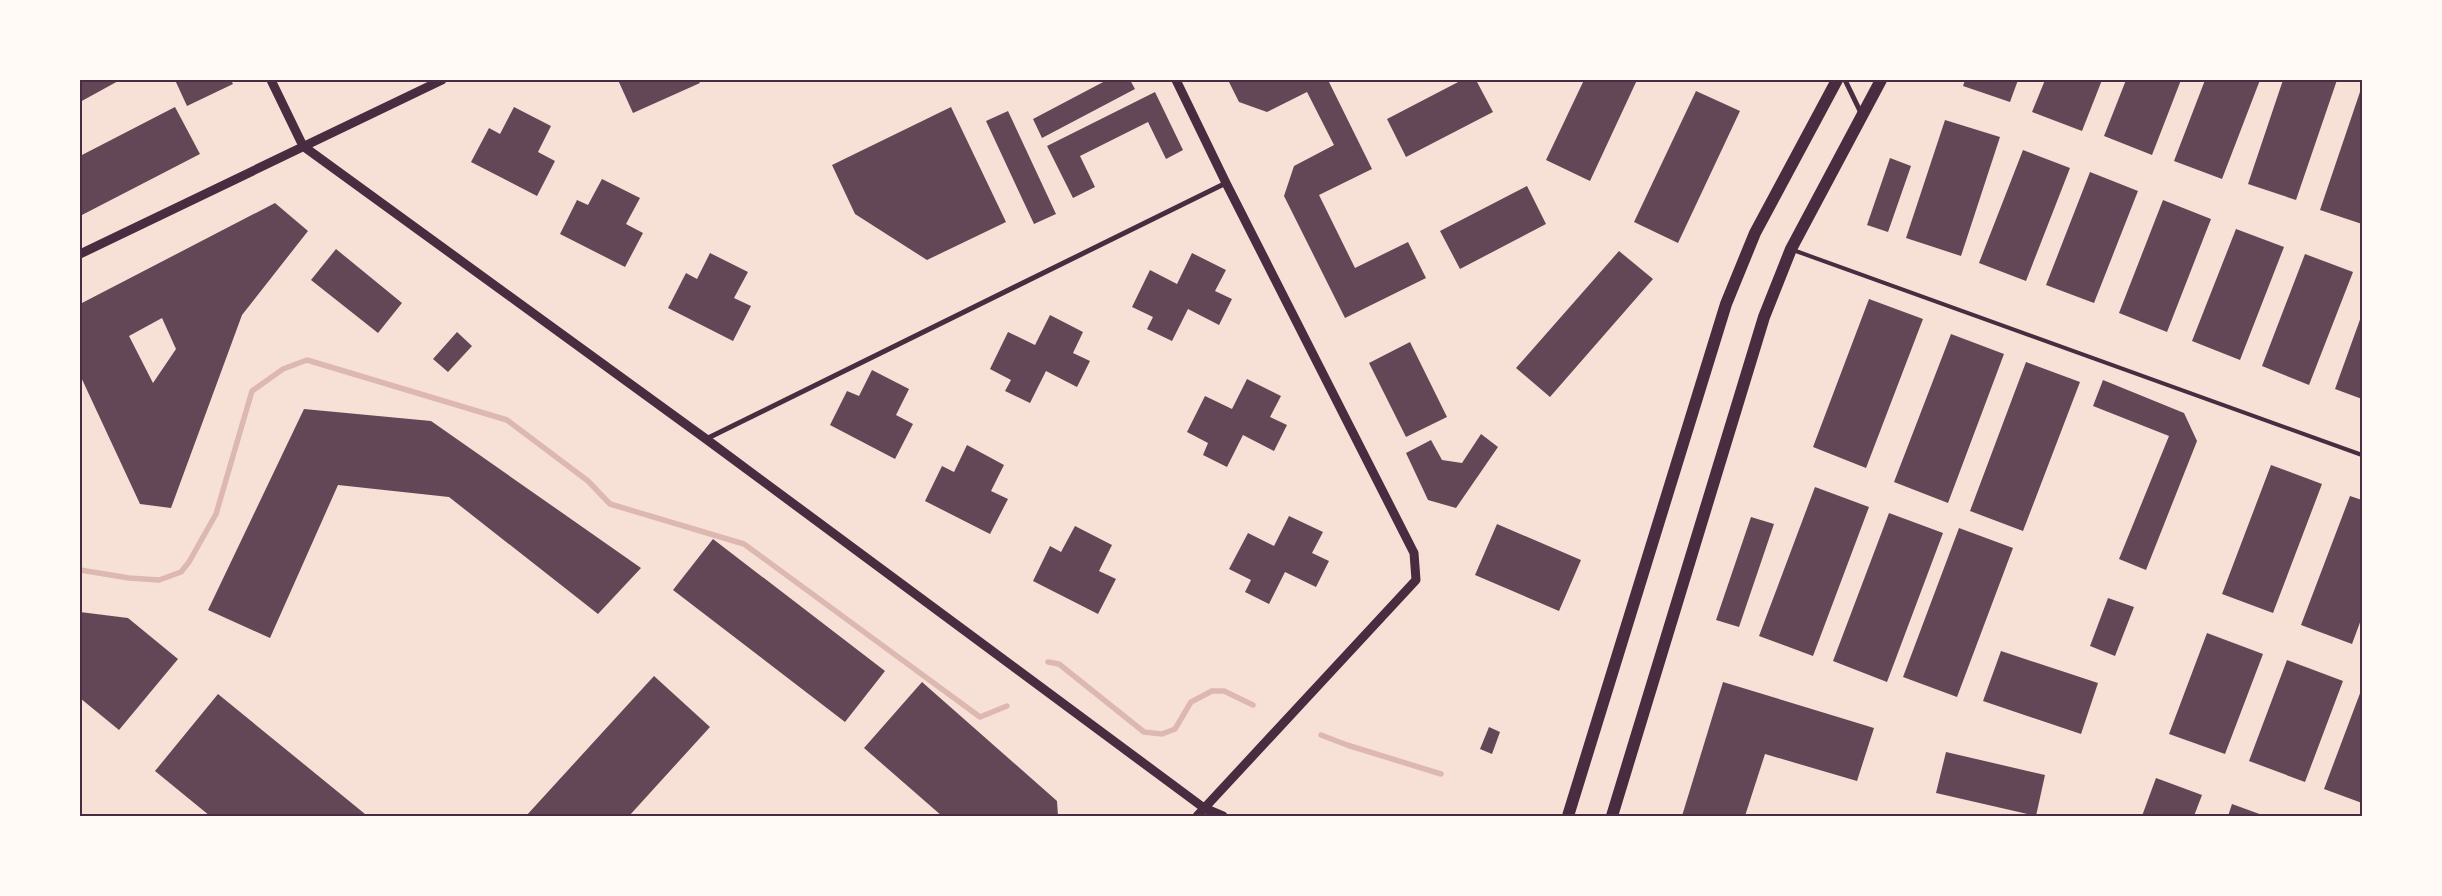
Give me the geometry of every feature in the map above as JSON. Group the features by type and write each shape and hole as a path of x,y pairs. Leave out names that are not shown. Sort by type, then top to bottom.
{"main road":[{"path":"1568,816 1726,304 1755,233 1837,80"},
{"path":"1612,816 1764,317 1791,249 1881,80"}],"street":[{"path":"272,80 303,146 706,439 1204,808 1223,816"},
{"path":"80,254 442,80"},
{"path":"1176,80 1226,183 1414,553 1416,580 1197,816"},
{"path":"1845,80 1862,115"},
{"path":"706,439 1226,183"}],"lane":[{"path":"1791,249 2362,454"}],"building":[{"path":"80,80 120,80 80,102"},
{"path":"175,80 231,80 233,84 187,106"},
{"path":"618,80 698,80 700,83 633,113"},
{"path":"1107,80 1130,80 1135,89 1042,138 1033,119"},
{"path":"1228,80 1328,80 1372,169 1319,195 1355,268 1408,242 1426,278 1345,318 1284,196 1294,166 1334,145 1307,92 1267,112 1239,102"},
{"path":"1462,80 1476,80 1493,112 1406,157 1387,119"},
{"path":"1584,80 1637,80 1590,181 1546,160"},
{"path":"1965,80 2018,80 2010,102 1963,86"},
{"path":"2045,80 2102,80 2082,131 2032,112"},
{"path":"2126,80 2181,80 2152,155 2104,136"},
{"path":"2205,80 2260,80 2222,179 2174,161"},
{"path":"2283,80 2337,80 2296,200 2248,184"},
{"path":"2362,86 2362,224 2320,210"},
{"path":"1696,91 1740,111 1678,243 1634,222"},
{"path":"1155,92 1183,150 1166,159 1148,122 1080,156 1095,187 1073,198 1047,146"},
{"path":"175,107 200,154 80,216 80,156"},
{"path":"514,107 551,126 538,152 555,161 537,196 471,162 489,128 500,134"},
{"path":"951,107 1006,222 927,260 855,214 832,165"},
{"path":"1008,111 1056,214 1034,224 986,121"},
{"path":"1945,120 2000,137 1961,256 1906,238"},
{"path":"2023,150 2070,168 2026,281 1979,263"},
{"path":"1890,158 1911,166 1888,232 1867,225"},
{"path":"2090,172 2138,191 2094,303 2046,285"},
{"path":"602,179 640,198 626,224 643,233 625,267 560,234 577,200 588,205"},
{"path":"1527,186 1546,224 1460,269 1440,231"},
{"path":"2163,200 2211,219 2167,332 2119,313"},
{"path":"275,203 308,231 242,315 171,508 140,504 80,375 80,304","holes":["162,318 176,349 153,383 129,336"]},
{"path":"2236,229 2284,247 2240,360 2192,341"},
{"path":"336,249 402,303 378,333 311,280"},
{"path":"1619,251 1653,279 1550,397 1516,368"},
{"path":"710,253 748,272 734,298 751,306 733,341 668,308 686,273 697,279"},
{"path":"1192,253 1226,270 1215,291 1232,299 1219,325 1188,309 1172,341 1147,329 1153,317 1132,307 1150,270 1177,284"},
{"path":"2305,254 2353,272 2309,385 2262,366"},
{"path":"1869,299 1923,319 1866,468 1813,447"},
{"path":"2362,314 2362,399 2335,389"},
{"path":"1050,315 1083,332 1073,353 1090,361 1077,387 1046,371 1030,403 1005,391 1011,380 990,369 1008,332 1035,345"},
{"path":"457,332 472,346 448,372 433,359"},
{"path":"1951,334 2004,354 1948,503 1894,482"},
{"path":"1410,342 1447,417 1406,437 1369,363"},
{"path":"2026,362 2080,382 2023,531 1970,511"},
{"path":"872,370 909,389 896,415 913,424 895,459 830,425 847,391 859,396"},
{"path":"1247,379 1281,396 1270,417 1287,425 1274,451 1243,435 1227,467 1203,455 1208,443 1187,432 1205,396 1232,409"},
{"path":"2103,380 2184,413 2197,441 2146,570 2119,559 2169,436 2093,406"},
{"path":"304,409 431,421 641,568 598,614 449,497 338,485 270,638 208,610"},
{"path":"1481,434 1498,447 1456,508 1428,500 1406,453 1431,440 1442,460 1462,463"},
{"path":"967,445 1004,465 991,491 1008,499 990,534 925,501 942,466 954,472"},
{"path":"2271,465 2322,484 2273,613 2222,594"},
{"path":"1815,487 1869,507 1813,656 1759,636"},
{"path":"2350,496 2362,500 2362,617 2352,644 2301,625"},
{"path":"1889,513 1943,533 1887,682 1833,661"},
{"path":"1289,516 1323,532 1312,553 1329,561 1316,587 1285,572 1269,604 1245,592 1251,580 1229,569 1248,533 1274,546"},
{"path":"1751,517 1774,524 1739,627 1716,620"},
{"path":"1497,524 1581,560 1559,611 1475,575"},
{"path":"1075,526 1112,545 1099,571 1116,579 1098,614 1033,581 1050,546 1061,552"},
{"path":"1959,528 2013,548 1957,697 1903,677"},
{"path":"713,539 885,671 845,722 673,590"},
{"path":"2108,598 2134,607 2115,656 2090,646"},
{"path":"80,612 128,618 178,659 119,730 80,698"},
{"path":"2207,633 2263,654 2225,754 2169,734"},
{"path":"2001,651 2098,683 2081,734 1983,701"},
{"path":"2287,660 2343,681 2305,782 2249,761"},
{"path":"654,676 710,727 629,816 526,816"},
{"path":"922,682 1057,801 1058,816 942,816 864,748"},
{"path":"1723,682 1874,728 1857,781 1765,754 1745,816 1682,816"},
{"path":"2362,688 2362,803 2324,789"},
{"path":"218,694 365,814 364,816 210,816 155,771"},
{"path":"1489,727 1500,732 1492,754 1480,749"},
{"path":"1946,752 2045,775 2036,816 1936,793"},
{"path":"2156,778 2202,795 2194,816 2142,816"},
{"path":"2232,804 2265,816 2228,816"}],"waterway":[{"path":"80,570 129,578 159,580 181,572 189,562 216,514 252,391 283,369 307,360 507,420 588,481 610,504 744,544 980,717 1007,706"},
{"path":"1048,662 1059,664 1144,732 1162,734 1175,729 1191,702 1212,691 1224,691 1253,705"},
{"path":"1321,735 1441,774"}]}
